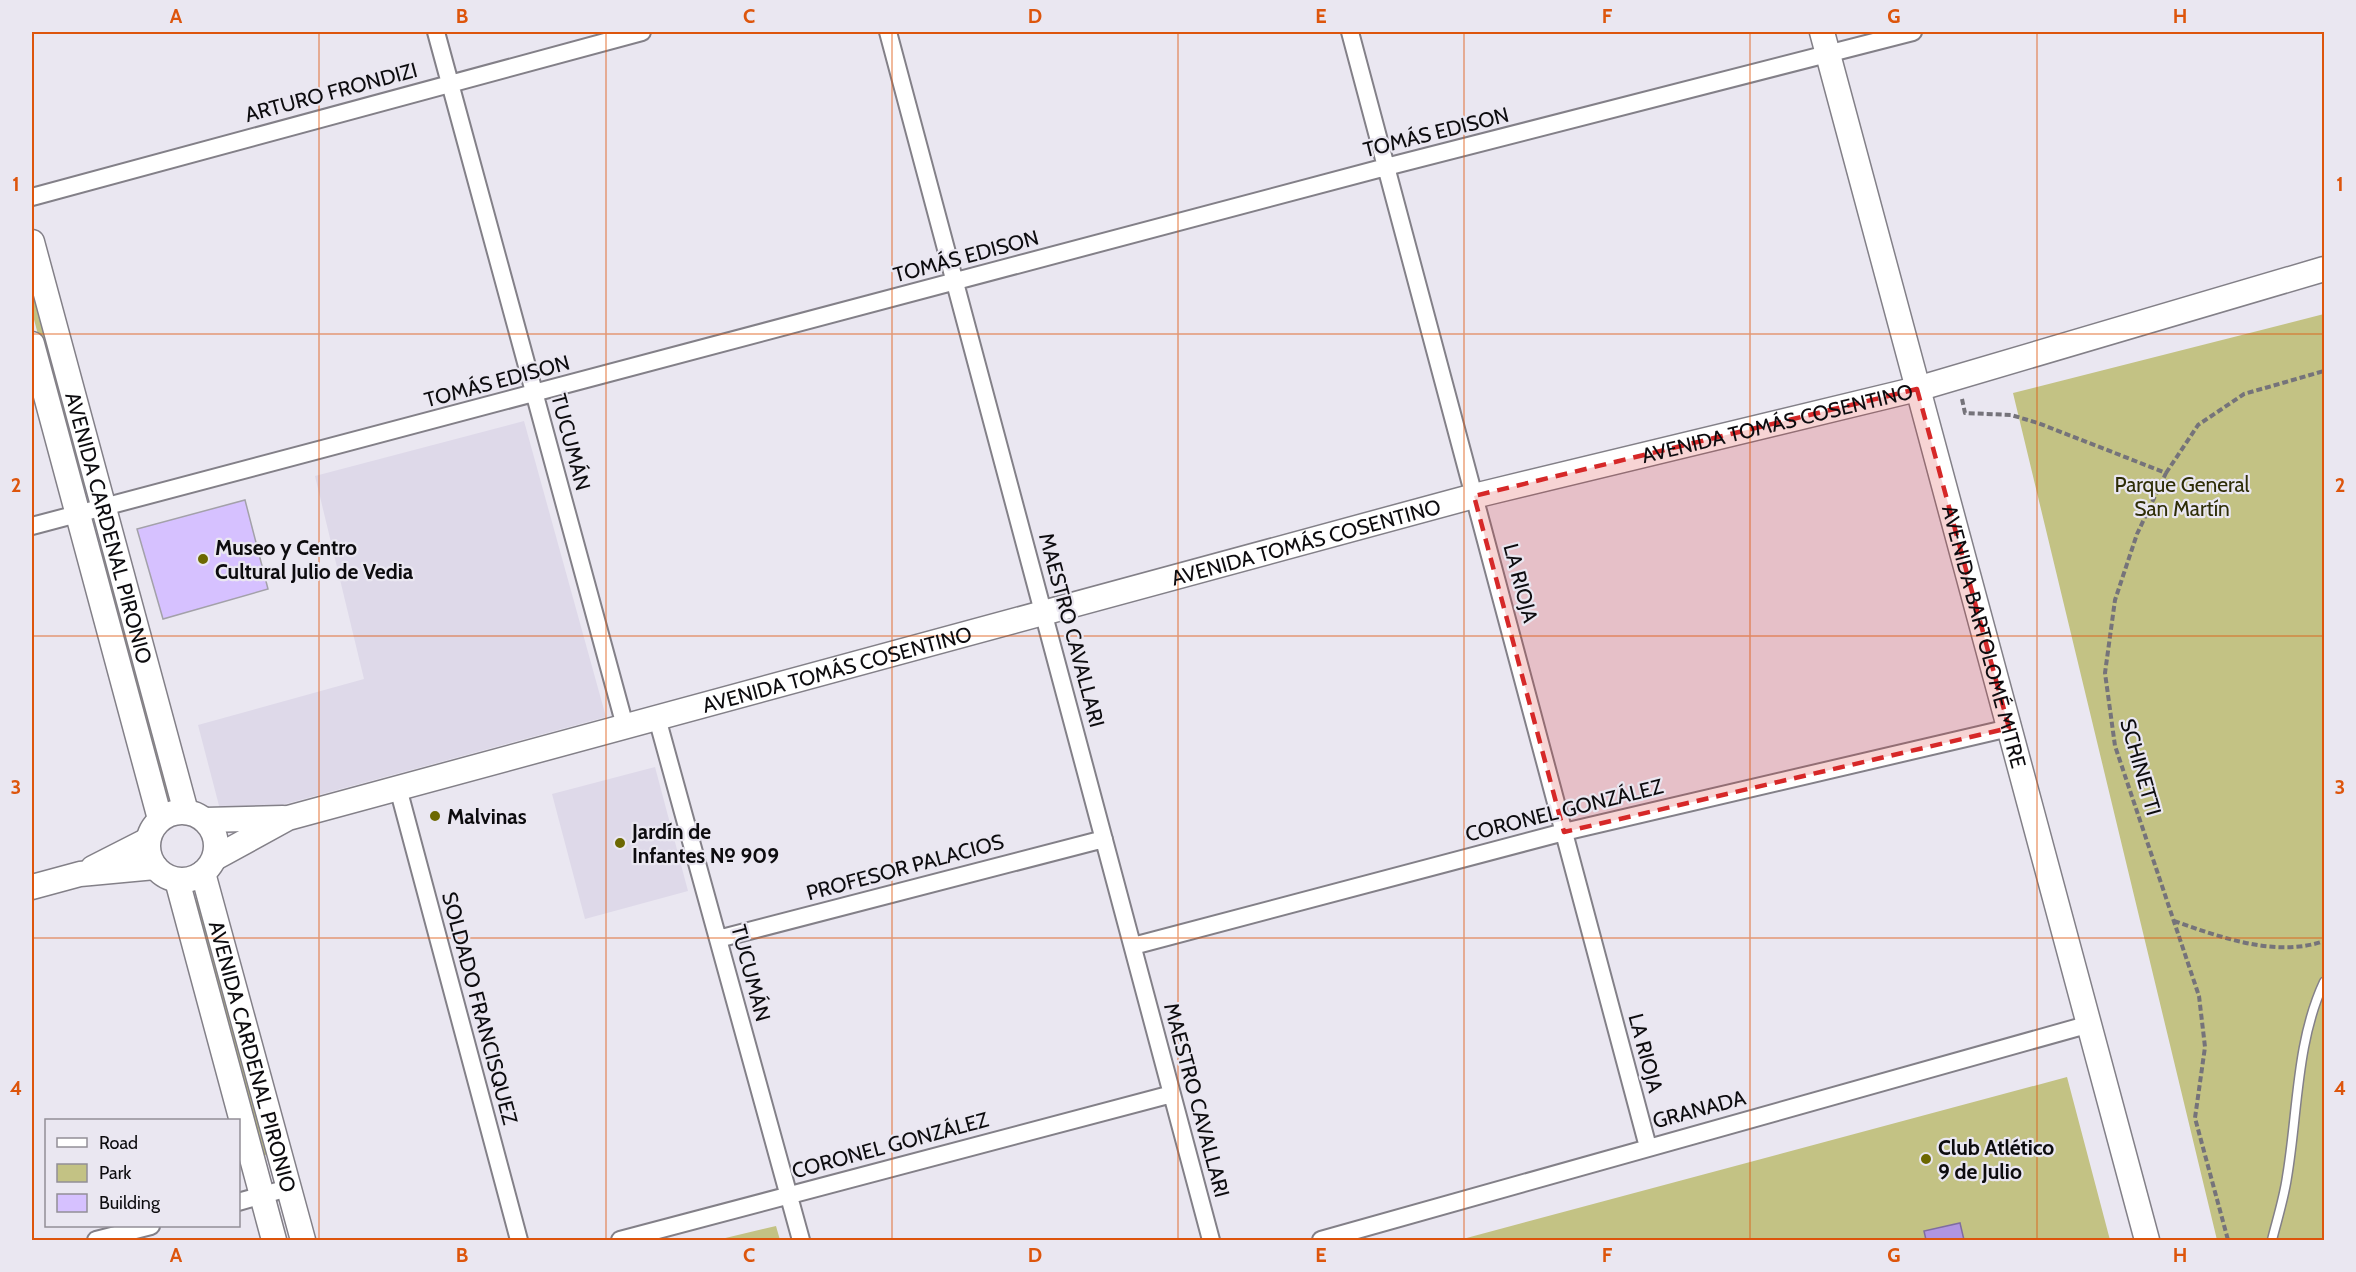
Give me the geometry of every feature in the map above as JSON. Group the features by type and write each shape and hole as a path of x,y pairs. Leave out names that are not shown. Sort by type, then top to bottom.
{"main road":[{"name":"AVENIDA BARTOLOMÉ MITRE","path":"1822,32 2147,1240"},
{"name":"AVENIDA CARDENAL PIRONIO","path":"32,242 104,507 195,816"},
{"name":"AVENIDA TOMÁS COSENTINO","path":"209,866 288,818 1474,496 1917,389 2325,269"},
{"name":"AVENIDA CARDENAL PIRONIO","path":"32,344 160,819"},
{"path":"177,811 195,816 215,835 209,866 189,880 167,878 155,867 148,853 151,830 160,819 177,811"},
{"name":"AVENIDA TOMÁS COSENTINO","path":"195,816 288,818"},
{"path":"80,874 148,840"},
{"name":"AVENIDA CARDENAL PIRONIO","path":"209,866 288,1188 303,1240"},
{"path":"32,887 80,874 155,867"},
{"name":"AVENIDA CARDENAL PIRONIO","path":"177,880 274,1240"}],"street":[{"name":"TUCUMÁN","path":"436,32 625,726"},
{"name":"ARTURO FRONDIZI","path":"32,197 642,32"},
{"name":"MAESTRO CAVALLARI","path":"888,32 1211,1240"},
{"name":"LA RIOJA","path":"1350,32 1648,1147"},
{"name":"TOMÁS EDISON","path":"32,526 1386,167 1913,32"},
{"name":"TUCUMÁN","path":"657,718 801,1240"},
{"name":"CORONEL GONZÁLEZ","path":"1133,946 1564,832 2009,728"},
{"name":"SOLDADO FRANCISQUEZ","path":"398,788 519,1240"},
{"name":"PROFESOR PALACIOS","path":"718,939 1104,839"},
{"name":"GRANADA","path":"1322,1240 2090,1024"},
{"name":"CORONEL GONZÁLEZ","path":"620,1240 1172,1094"},
{"path":"240,1202 288,1188"},
{"path":"683,1224 687,1240"},
{"path":"96,1240 148,1227"}],"lane":[{"path":"2272,1240 2287,1177 2296,1097 2313,1005 2325,982"}],"path":[{"name":"SCHINETTI","path":"2228,1240 2195,1118 2205,1047 2199,996 2115,746 2105,673 2115,600 2137,534 2166,473 2198,425 2244,394 2325,371"},
{"path":"1957,378 1965,413 2011,415 2038,423 2166,473"},
{"path":"2174,921 2211,934 2278,947 2307,947 2325,941"}],"highlighted area":[{"path":"1917,389 2009,728 1564,832 1474,496"}],"shaded area":[{"path":"524,421 606,717 223,821 198,725 364,679 315,476"},
{"name":"Jardín de Infantes № 909","path":"655,767 688,891 585,919 552,794"},
{"path":"1960,1223 1964,1240 1926,1240 1924,1231"}],"green space":[{"path":"32,269 90,486 79,489 32,312"},
{"name":"Parque General San Martín","path":"2324,314 2324,1240 2217,1240 2013,393"},
{"path":"105,543 174,798 163,801 94,546"},
{"path":"201,899 270,1154 259,1157 190,902"},
{"name":"Club Atlético 9 de Julio","path":"2067,1077 2110,1240 1459,1240"},
{"path":"776,1226 780,1240 717,1240"}],"building":[{"name":"Museo y Centro Cultural Julio de Vedia","path":"245,500 268,589 163,619 137,529"}],"place":[{"name":"Museo y Centro Cultural Julio de Vedia","path":"203,559"},
{"name":"Malvinas","path":"435,816"},
{"name":"Jardín de Infantes № 909","path":"620,843"},
{"name":"Club Atlético 9 de Julio","path":"1926,1159"}]}
